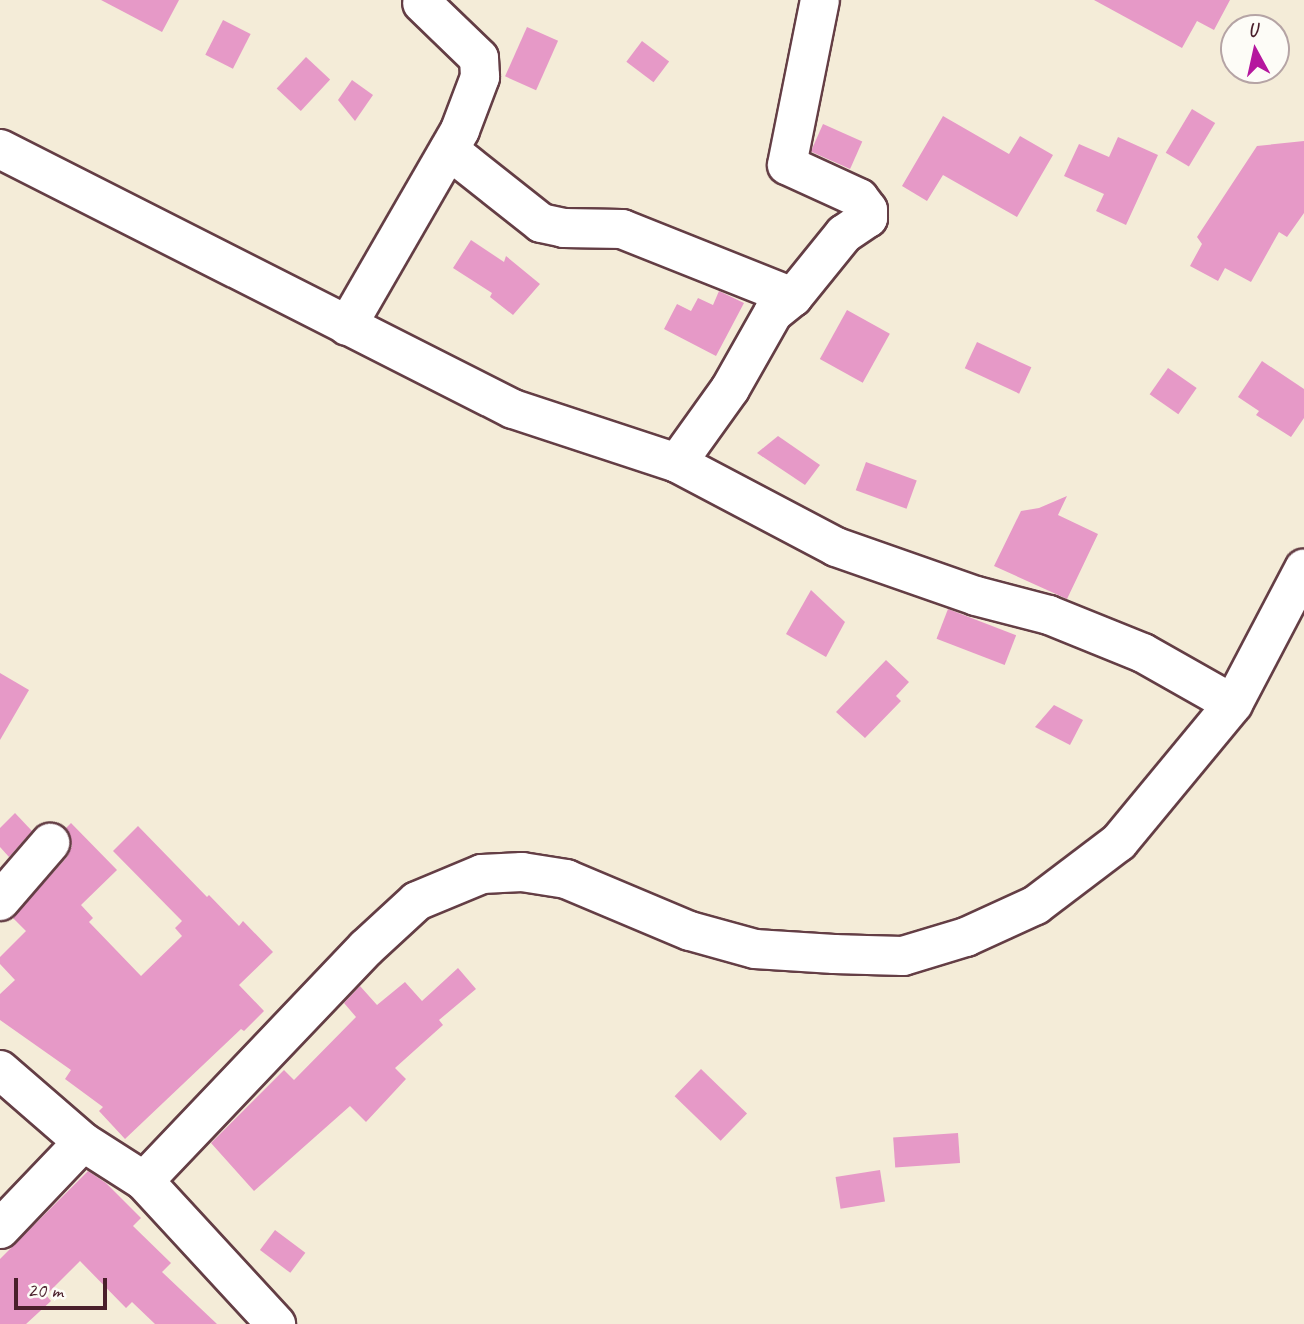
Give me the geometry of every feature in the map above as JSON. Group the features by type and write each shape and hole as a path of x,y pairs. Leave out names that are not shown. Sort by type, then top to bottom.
{"street":[{"path":"677,463 730,389 774,313 793,297 844,234 868,218 868,210 859,198 787,165 820,0"},
{"path":"346,326 460,130 480,77 480,58 422,3"},
{"path":"0,149 513,409 677,463 836,547 939,584 1049,615 1143,653 1233,704"},
{"path":"449,150 541,223 564,228 622,229 793,297"},
{"path":"144,1181 366,948 417,901 452,884 482,874 522,872 566,879 690,931 755,949 903,956 966,937 1036,905 1119,842 1233,704 1304,569"},
{"path":"0,901 50,843"},
{"path":"0,1070 83,1142 144,1181 276,1324"},
{"path":"0,1229 83,1142"}],"building":[{"path":"101,0 179,0 162,32"},
{"path":"1094,0 1230,0 1220,14 1214,30 1197,21 1182,48"},
{"path":"223,20 251,34 233,69 205,55"},
{"path":"527,27 558,41 536,90 505,76"},
{"path":"642,41 669,61 654,82 626,62"},
{"path":"306,57 330,80 301,111 277,88"},
{"path":"352,80 373,95 355,121 338,100"},
{"path":"1192,109 1215,123 1189,167 1166,153"},
{"path":"943,116 1009,154 1020,136 1053,155 1017,217 943,175 927,201 902,186"},
{"path":"823,124 862,141 850,169 811,151"},
{"path":"1118,137 1158,155 1126,225 1096,211 1104,194 1064,176 1079,144 1109,157"},
{"path":"1304,141 1304,213 1287,237 1279,232 1251,282 1225,268 1218,281 1190,266 1202,244 1197,237 1257,146"},
{"path":"471,240 504,262 506,256 540,284 513,315 490,297 492,293 453,268"},
{"path":"719,291 744,303 716,356 664,329 677,304 691,311 698,298 713,305"},
{"path":"847,310 890,334 863,383 820,359"},
{"path":"977,342 1031,367 1019,394 965,368"},
{"path":"1262,361 1304,389 1304,418 1291,437 1256,415 1259,411 1238,397"},
{"path":"1168,368 1197,388 1178,414 1150,394"},
{"path":"778,436 820,465 805,485 757,453"},
{"path":"866,462 917,480 906,509 856,490"},
{"path":"1067,496 1058,515 1098,534 1067,599 994,566 1021,511 1039,508"},
{"path":"811,590 845,622 826,657 786,634"},
{"path":"948,609 1016,635 1005,665 937,639"},
{"path":"886,660 909,682 896,696 901,701 865,738 836,712"},
{"path":"0,673 29,690 0,740"},
{"path":"1054,705 1083,720 1070,745 1035,727"},
{"path":"15,813 32,831 9,857 0,847 0,828"},
{"path":"71,823 117,870 81,905 93,918 89,922 141,976 182,936 175,928 182,921 113,851 138,826 207,897 209,895 239,926 243,921 273,952 239,985 264,1011 244,1031 241,1029 125,1139 99,1111 103,1107 65,1079 71,1070 0,1020 0,994 15,980 0,964 0,957 26,931 13,918 67,857 72,846 66,828"},
{"path":"458,968 476,989 439,1020 443,1025 395,1068 406,1079 366,1122 350,1106 254,1191 211,1143 284,1070 294,1080 356,1017 344,1003 360,986 377,1005 405,982 422,1001"},
{"path":"701,1069 747,1113 721,1141 675,1096"},
{"path":"958,1133 960,1163 895,1167 893,1138"},
{"path":"880,1170 885,1202 841,1209 836,1177"},
{"path":"88,1171 106,1183 141,1218 133,1226 171,1263 162,1272 217,1324 155,1324 132,1302 126,1308 80,1261 46,1295 51,1301 26,1324 0,1324 0,1259"},
{"path":"275,1230 305,1253 290,1273 260,1250"}]}
